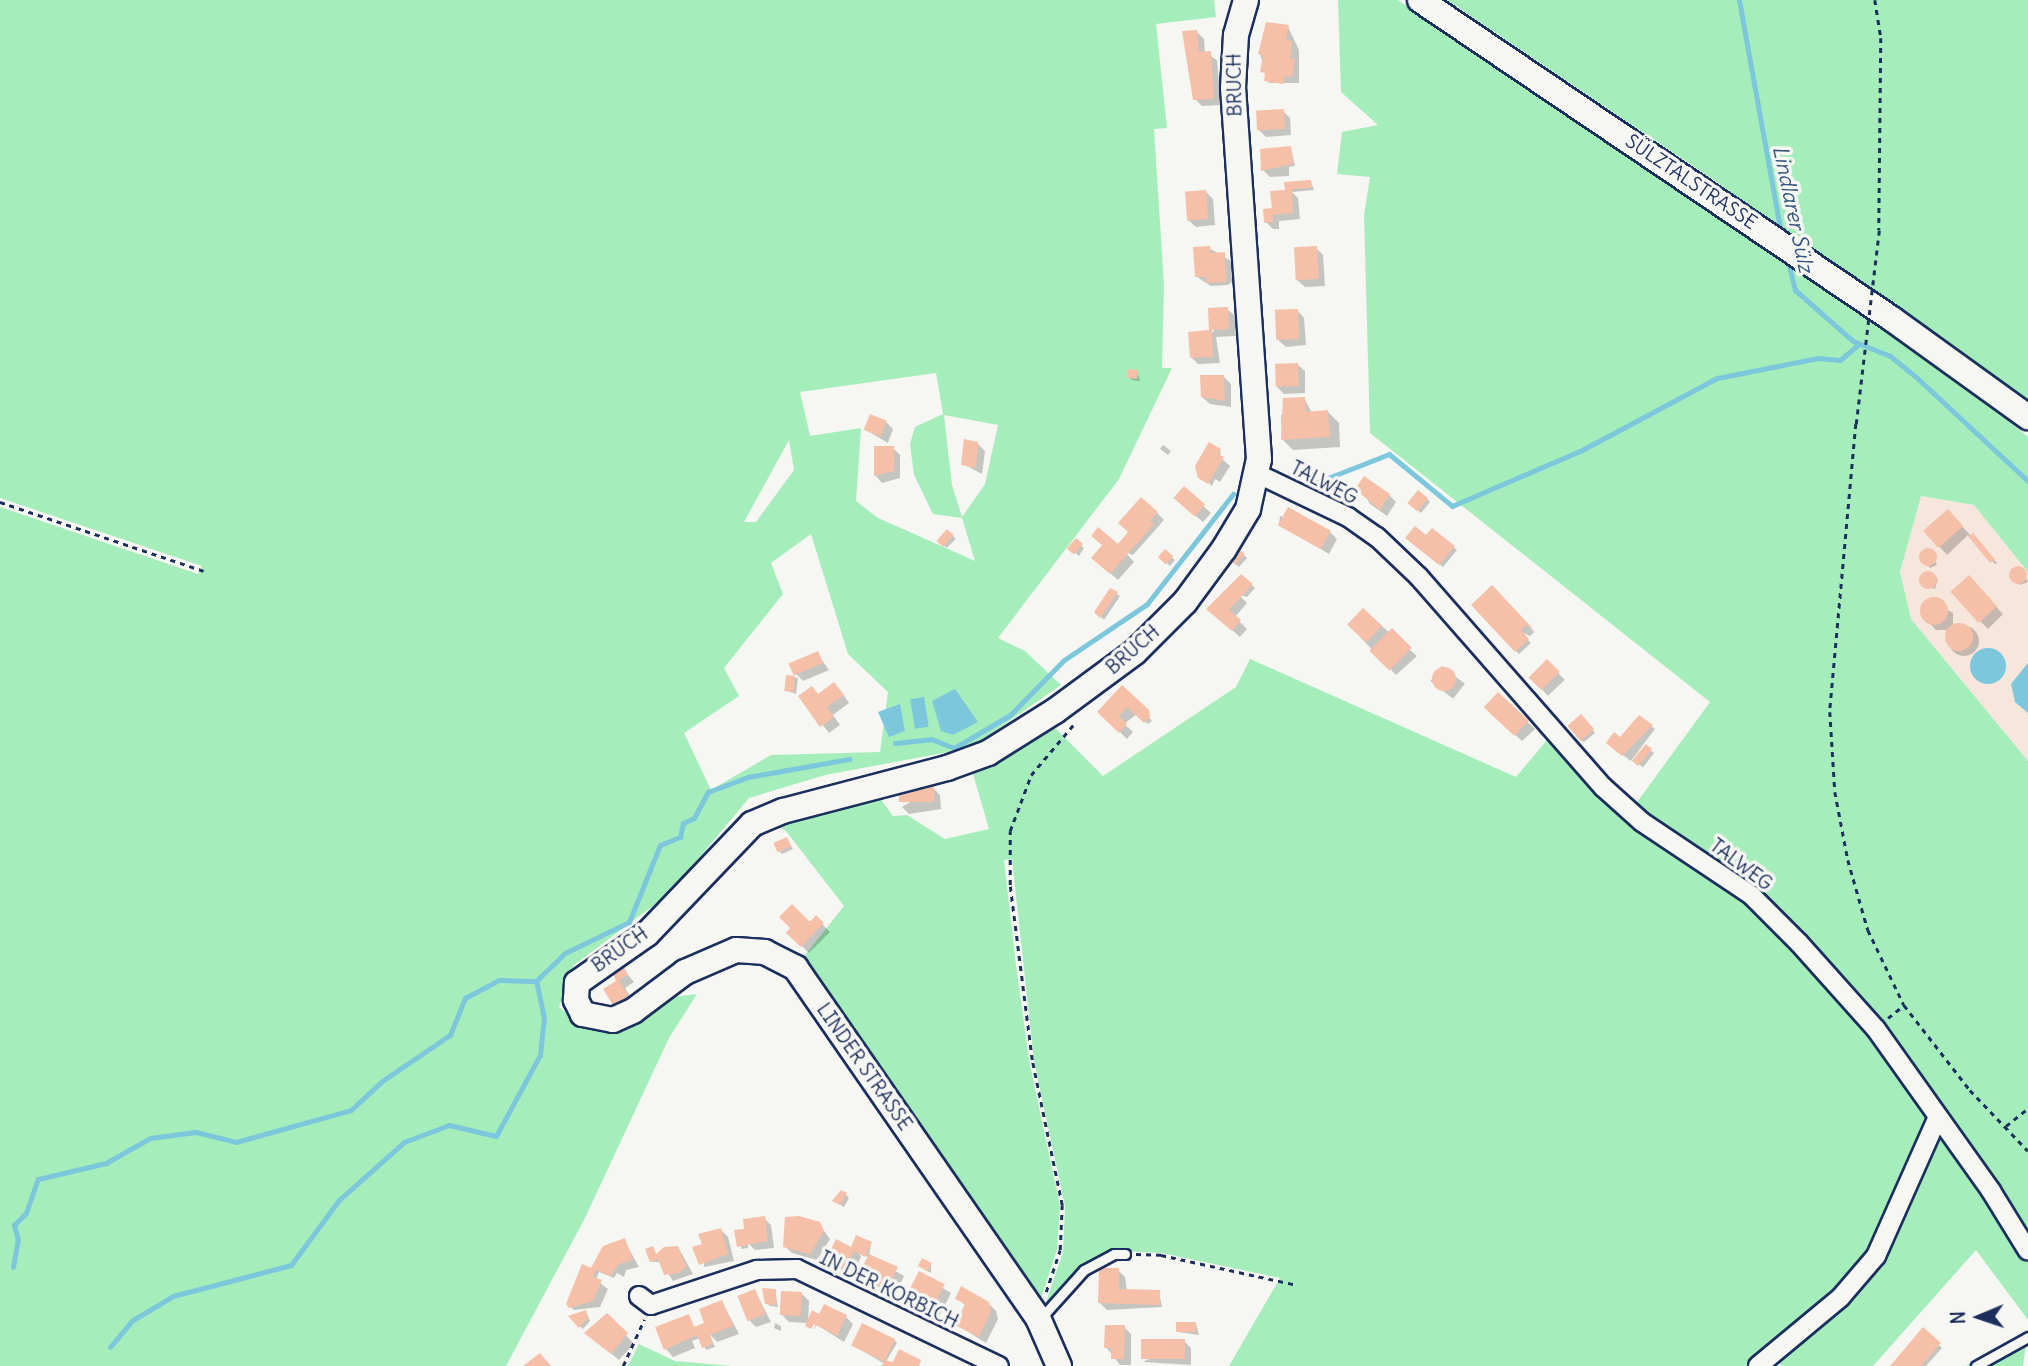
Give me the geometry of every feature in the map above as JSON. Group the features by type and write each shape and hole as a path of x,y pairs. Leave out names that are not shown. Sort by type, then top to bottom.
{"street":[{"name":"BRUCH","path":"583,1014 576,1000 577,983 647,934 752,824 988,753 1055,711 1135,652 1185,602 1224,549 1248,509 1258,474 1233,88 1236,35 1246,0"},
{"name":"SÜLZTALSTRASSE","path":"1420,0 1798,255 2028,417"},
{"name":"TALWEG","path":"1258,474 1348,517 1377,537 1428,587 1603,787 1642,822 1751,895 1876,1029 2028,1251"},
{"name":"LINDER STRASSE","path":"583,1014 612,1020 633,1011 685,972 736,950 765,952 796,968 1039,1319 1059,1366"},
{"path":"1758,1366 1840,1298 1876,1256 1938,1117"},
{"name":"IN DER KORBICH","path":"645,1300 757,1270 797,1269 999,1366"}],"lane":[{"path":"1039,1319 1084,1270 1114,1254 1125,1254"},
{"path":"1976,1366 2028,1337"}],"path":[{"path":"1875,0 1881,50 1879,230 1833,646 1830,712 1835,792 1848,860 1868,930 1904,1005 1936,1048 2028,1151"},
{"path":"0,502 204,571"},
{"path":"1039,1319 1060,1250 1062,1205 1032,1060 1010,885 1010,831 1031,775 1075,723"},
{"path":"1876,1029 1904,1005"},
{"path":"2005,1126 2028,1108"},
{"path":"1125,1254 1161,1255 1297,1285"},
{"path":"623,1366 645,1300"}],"shaded area":[{"path":"1920,496 1974,505 2028,572 2028,761 1911,619 1900,572"}],"green space":[{"path":"0,0 1214,0 1216,17 1156,24 1167,128 1154,129 1164,285 1162,368 1172,368 1119,479 998,638 1025,651 1061,685 970,748 825,775 749,798 669,894 574,965 559,1007 585,1029 617,1033 673,997 697,994 669,1038 585,1218 506,1366 0,1366 0,507 198,574 202,566 0,498","holes":["936,373 943,414 915,427 910,444 914,475 933,514 962,518 975,561 878,518 856,501 861,428 810,436 800,392","944,415 998,425 985,484 962,517 952,485","789,440 794,470 756,522 744,522","811,534 848,654 888,692 880,752 771,755 711,790 684,733 739,696 724,668 783,594 771,563"]},
{"path":"1338,0 1398,0 1857,312 1943,365 2028,437 2028,572 1974,505 1921,496 1900,572 1911,619 2028,761 2028,1320 1976,1250 1873,1366 1782,1366 1768,1347 1749,1366 1229,1366 1280,1278 1162,1253 1115,1251 1083,1268 1043,1311 1063,1252 1065,1206 1034,1061 1012,859 1004,860 1029,1060 1060,1206 1057,1250 1037,1310 798,964 844,906 786,831 761,817 868,782 893,816 907,815 945,839 989,829 968,757 1043,716 1103,776 1236,687 1250,659 1516,777 1548,739 1624,820 1710,702 1370,433 1364,215 1370,177 1337,174 1342,132 1378,125 1341,92"},
{"path":"1447,0 2028,0 2028,408 1718,183"},
{"path":"2028,1331 2023,1366 1966,1366"},
{"path":"639,1344 675,1361 732,1366 628,1366"}],"water":[{"path":"1988,648 2000,654 2006,666 2000,678 1988,684 1976,678 1970,666 1976,654"},
{"path":"2028,663 2028,713 2015,702 2011,684"},
{"path":"955,689 978,722 953,735 941,731 932,701"},
{"path":"924,697 929,727 915,729 910,699"},
{"path":"900,704 905,731 889,737 878,712"}],"building":[{"path":"1266,22 1289,25 1286,40 1292,41 1290,59 1295,59 1292,77 1284,76 1283,84 1264,81 1265,73 1260,72 1263,55 1258,54"},
{"path":"1197,30 1199,52 1211,51 1214,99 1193,100 1182,31"},
{"path":"1284,109 1285,129 1257,130 1256,110"},
{"path":"1291,146 1293,164 1261,171 1260,149"},
{"path":"1311,180 1312,188 1292,189 1293,213 1273,215 1273,222 1264,223 1263,209 1272,208 1270,191 1285,190 1284,182"},
{"path":"1206,190 1208,219 1187,220 1185,191"},
{"path":"1210,246 1211,253 1225,252 1226,282 1206,283 1206,277 1195,277 1193,247"},
{"path":"1317,246 1319,279 1296,280 1294,247"},
{"path":"1228,307 1229,329 1212,330 1213,357 1190,358 1188,332 1209,330 1208,308"},
{"path":"1298,309 1299,339 1276,340 1275,310"},
{"path":"1298,363 1299,386 1276,387 1275,364"},
{"path":"1128,369 1138,370 1137,379 1127,378"},
{"path":"1200,375 1224,375 1225,401 1201,397"},
{"path":"1305,397 1306,412 1328,410 1330,437 1281,440 1283,398"},
{"path":"870,414 887,421 880,437 864,430"},
{"path":"964,439 978,442 976,468 961,465"},
{"path":"1209,442 1221,449 1218,454 1224,457 1208,484 1198,478 1195,466"},
{"path":"874,446 894,446 894,471 874,476"},
{"path":"1364,476 1390,494 1380,510 1355,489"},
{"path":"1184,486 1205,504 1195,516 1174,498"},
{"path":"1418,490 1428,498 1417,511 1407,503"},
{"path":"1141,497 1158,512 1150,521 1154,524 1110,574 1091,558 1102,545 1091,536 1098,527 1118,544 1128,532 1118,523"},
{"path":"1288,507 1331,531 1321,549 1278,525"},
{"path":"1948,509 1963,526 1938,548 1923,531"},
{"path":"1415,526 1426,535 1432,528 1455,546 1439,565 1405,538"},
{"path":"947,529 954,535 943,547 937,541"},
{"path":"1973,533 1995,559 1990,563 1968,537"},
{"path":"1076,538 1083,544 1074,554 1067,549"},
{"path":"1928,548 1934,551 1937,557 1934,563 1928,566 1922,563 1919,557 1922,551"},
{"path":"1165,549 1173,556 1166,565 1158,557"},
{"path":"1238,549 1245,554 1235,565 1230,560"},
{"path":"2018,566 2024,569 2027,575 2024,581 2018,584 2012,581 2009,575 2012,569"},
{"path":"1928,571 1934,574 1937,580 1934,586 1928,589 1922,586 1919,580 1922,574"},
{"path":"1241,574 1253,584 1229,610 1241,620 1232,631 1206,609"},
{"path":"1969,575 1997,606 1979,623 1950,592"},
{"path":"1492,585 1536,632 1527,625 1521,630 1529,639 1515,652 1471,605"},
{"path":"1110,588 1118,592 1100,618 1094,612"},
{"path":"1934,597 1944,601 1948,611 1944,621 1934,625 1924,621 1920,611 1924,601"},
{"path":"1363,608 1382,626 1366,643 1347,625"},
{"path":"1959,623 1969,627 1973,637 1969,647 1959,651 1949,647 1945,637 1949,627"},
{"path":"1392,628 1412,648 1389,670 1369,651"},
{"path":"818,651 823,663 794,675 789,664"},
{"path":"1547,659 1560,672 1541,690 1529,677"},
{"path":"1444,667 1453,670 1456,679 1453,688 1444,691 1435,688 1432,679 1435,670"},
{"path":"786,675 795,676 793,692 784,691"},
{"path":"834,682 844,695 827,707 834,717 820,727 798,696 812,686 818,694"},
{"path":"1122,685 1149,710 1150,717 1144,723 1127,707 1119,716 1127,724 1119,733 1097,712"},
{"path":"1498,692 1529,721 1514,736 1484,707"},
{"path":"1581,714 1594,729 1581,741 1567,726"},
{"path":"1639,715 1653,725 1622,756 1606,743 1614,732 1620,737"},
{"path":"1646,744 1652,749 1638,766 1632,761"},
{"path":"899,786 934,786 934,802 899,802"},
{"path":"787,837 791,846 777,852 773,843"},
{"path":"792,904 810,922 816,915 824,923 801,947 786,933 790,928 779,917"},
{"path":"624,967 628,975 619,980 628,995 613,1005 603,989 616,981 613,974"},
{"path":"841,1190 847,1193 840,1205 832,1201"},
{"path":"765,1216 768,1241 737,1247 734,1230 744,1229 743,1219"},
{"path":"799,1216 820,1222 824,1231 810,1254 783,1247 785,1217"},
{"path":"721,1228 728,1254 699,1265 692,1247 702,1244 698,1234"},
{"path":"856,1235 872,1242 865,1257 854,1251 844,1271 825,1262 836,1239 851,1247"},
{"path":"625,1238 633,1260 619,1264 610,1276 596,1270 593,1277 602,1280 593,1301 569,1308 566,1304 582,1264 591,1268 603,1246"},
{"path":"653,1246 656,1254 664,1247 678,1246 686,1267 679,1273 664,1275 658,1259 650,1262 645,1249"},
{"path":"869,1254 898,1267 886,1291 859,1274"},
{"path":"922,1258 932,1263 928,1271 918,1266"},
{"path":"1099,1268 1119,1268 1119,1289 1160,1290 1160,1305 1098,1303"},
{"path":"919,1271 945,1284 930,1313 904,1300"},
{"path":"961,1286 989,1302 991,1311 979,1337 955,1325 965,1304 955,1299"},
{"path":"762,1288 776,1289 776,1305 765,1304"},
{"path":"755,1289 765,1314 747,1321 737,1296"},
{"path":"781,1291 802,1292 801,1316 780,1315"},
{"path":"722,1300 733,1326 710,1335 713,1344 702,1348 697,1335 664,1350 655,1327 689,1314 694,1327 704,1323 699,1309"},
{"path":"824,1304 847,1315 837,1336 814,1324 811,1329 805,1326 812,1310 819,1314"},
{"path":"586,1310 588,1318 579,1328 568,1316"},
{"path":"607,1313 628,1333 611,1354 584,1333"},
{"path":"1176,1322 1196,1322 1196,1332 1176,1332"},
{"path":"862,1323 895,1339 884,1362 851,1345"},
{"path":"1105,1325 1125,1325 1124,1359 1111,1359 1111,1348 1104,1348"},
{"path":"1923,1327 1941,1343 1921,1366 1890,1366"},
{"path":"1141,1339 1185,1339 1185,1359 1141,1359"},
{"path":"899,1349 921,1360 919,1366 882,1366 884,1360 893,1362"},
{"path":"540,1353 551,1366 523,1366"}],"waterway":[{"name":"Lindlarer Sülz","path":"1739,0 1781,234"},
{"name":"Lindlarer Sülz","path":"1787,258 1795,290 1853,341 1890,356 1915,376 2028,481"},
{"path":"1310,485 1389,454 1452,506 1582,450 1717,378 1818,358 1840,360 1859,344"},
{"path":"895,743 931,739 954,748 1010,715 1064,660 1147,604 1233,494"},
{"path":"13,1267 18,1240 14,1225 26,1213 38,1179 106,1163 150,1138 196,1132 236,1142 351,1110 382,1081 450,1035 465,998 499,980 536,981 565,953 629,922 660,845 680,837 683,823 694,818 708,792 748,777 849,759"},
{"path":"110,1347 133,1320 173,1296 291,1265 339,1200 404,1142 449,1125 496,1136 540,1055 544,1018 536,981"}]}
